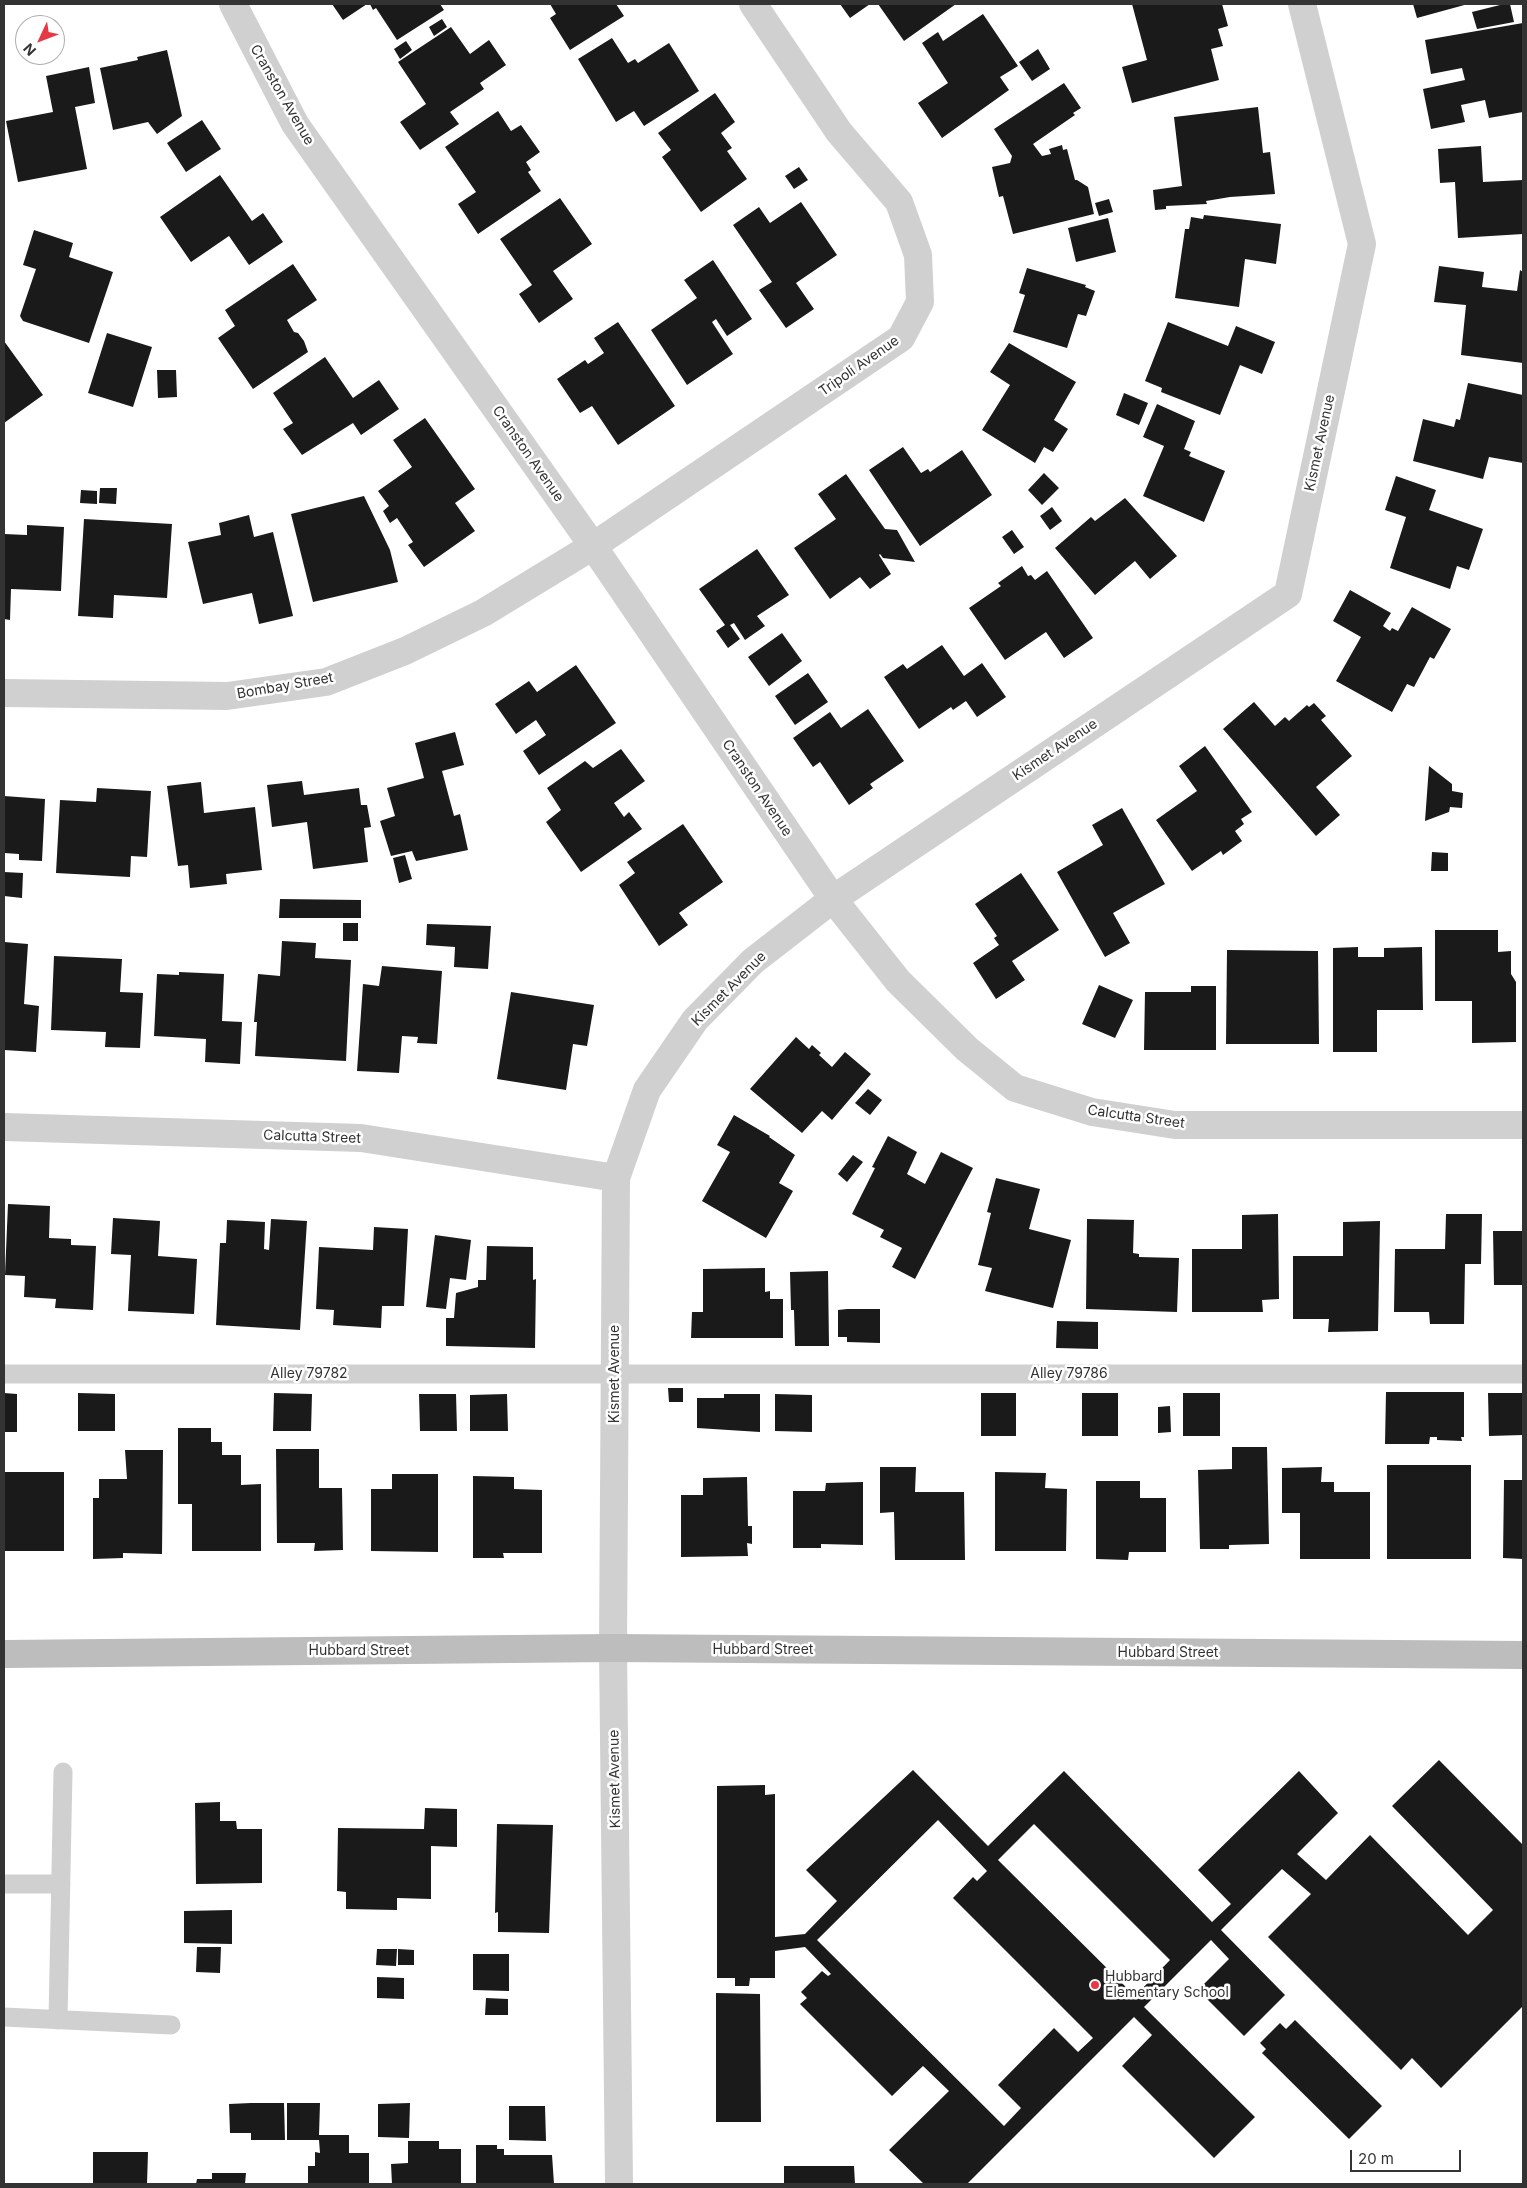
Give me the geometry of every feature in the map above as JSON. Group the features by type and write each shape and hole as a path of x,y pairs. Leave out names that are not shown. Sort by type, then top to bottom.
{"main road":[{"name":"Hubbard Street","path":"4,1654 613,1648 1523,1655"}],"street":[{"name":"Cranston Avenue","path":"233,4 295,124 593,546 833,899"},
{"name":"Tripoli Avenue","path":"593,546 901,338 920,302 918,255 899,202 839,132 753,4"},
{"name":"Kismet Avenue","path":"619,2184 613,1648 616,1178 647,1090 695,1020 753,961 833,899 1288,594 1362,244 1302,4"},
{"name":"Bombay Street","path":"4,693 227,696 326,682 405,651 483,613 593,546"},
{"name":"Calcutta Street","path":"833,899 898,981 967,1049 1015,1088 1092,1112 1175,1125 1523,1125"},
{"name":"Calcutta Street","path":"4,1127 361,1138 616,1178"}],"lane":[{"name":"Alley 79782","path":"4,1374 615,1373"},
{"name":"Alley 79786","path":"615,1373 1523,1374"},
{"path":"58,2020 63,1772"},
{"path":"4,1884 61,1884"},
{"path":"4,2018 171,2025"}],"building":[{"path":"332,4 367,4 343,20"},
{"path":"370,4 440,4 444,10 397,40 376,8 373,10"},
{"path":"550,4 616,4 624,16 570,50 550,18 556,14"},
{"path":"840,4 870,4 850,18"},
{"path":"878,4 956,4 904,41"},
{"path":"1132,4 1222,4 1228,26 1218,29 1223,46 1211,49 1219,80 1132,103 1122,67 1147,60"},
{"path":"1413,4 1468,4 1417,18"},
{"path":"1510,4 1514,22 1477,29 1472,12"},
{"path":"983,14 1018,66 1000,77 1009,90 942,138 918,103 948,83 922,43 938,32 943,41"},
{"path":"442,19 447,27 434,36 429,27"},
{"path":"1523,23 1523,112 1489,118 1485,100 1461,105 1465,122 1431,129 1423,89 1465,80 1462,68 1431,74 1425,40"},
{"path":"451,27 470,54 489,40 506,65 480,83 484,89 450,112 459,124 420,150 400,122 426,104 398,62"},
{"path":"612,38 628,63 635,59 638,63 669,43 699,91 644,126 634,111 616,122 578,59"},
{"path":"406,41 412,50 400,59 394,49"},
{"path":"1038,49 1050,69 1032,81 1019,62"},
{"path":"167,50 182,116 157,134 148,122 113,130 100,68 138,60 137,57"},
{"path":"89,67 95,103 75,107 87,169 18,182 6,121 53,112 46,76"},
{"path":"1064,83 1081,108 1073,113 1075,115 1033,144 1042,156 1051,154 1049,149 1062,145 1063,150 1067,149 1075,180 1088,187 1094,214 1013,234 1003,196 999,197 992,167 1010,163 1012,156 994,129"},
{"path":"715,93 735,122 721,133 732,148 727,151 747,179 701,212 662,157 671,150 658,133"},
{"path":"1258,107 1263,153 1270,152 1275,194 1230,197 1206,201 1207,204 1166,206 1166,209 1155,210 1153,190 1182,186 1174,117"},
{"path":"498,111 511,131 521,125 540,152 526,162 531,170 528,172 541,191 478,234 458,204 476,192 445,147"},
{"path":"202,120 221,149 186,172 167,143"},
{"path":"1481,146 1483,182 1523,180 1523,234 1458,238 1455,182 1440,183 1438,149"},
{"path":"799,167 808,180 794,189 785,176"},
{"path":"220,175 252,221 263,213 283,242 249,265 229,236 191,262 160,217"},
{"path":"560,198 592,244 553,271 573,299 539,323 519,294 532,285 500,239"},
{"path":"1109,199 1113,212 1099,216 1095,203"},
{"path":"801,202 837,255 796,283 814,309 786,328 759,290 772,282 733,225 759,207 770,223"},
{"path":"1204,215 1281,224 1276,264 1245,259 1239,307 1175,298 1185,229 1189,229 1191,217 1203,219"},
{"path":"1108,218 1116,252 1076,262 1068,228"},
{"path":"34,230 73,243 69,257 113,272 89,343 23,321 20,316 36,269 23,265"},
{"path":"713,260 752,319 727,336 716,319 712,322 733,354 687,385 651,330 697,298 684,280"},
{"path":"293,264 317,300 287,320 294,332 298,333 304,341 308,352 253,389 218,338 235,326 225,310"},
{"path":"1439,266 1484,272 1482,287 1517,291 1520,270 1523,272 1523,363 1461,355 1466,305 1434,302"},
{"path":"1027,268 1086,285 1085,287 1095,291 1086,316 1078,314 1067,348 1013,332 1025,295 1019,293"},
{"path":"618,322 675,406 618,445 592,406 580,413 557,379 585,360 588,364 604,353 594,338"},
{"path":"1168,322 1228,346 1236,326 1275,342 1262,374 1240,365 1220,415 1161,392 1162,388 1145,381"},
{"path":"107,333 152,347 133,407 88,393"},
{"path":"4,341 43,395 4,423"},
{"path":"1009,343 1076,382 1054,420 1068,429 1053,452 1044,447 1035,463 982,430 1010,385 990,372"},
{"path":"325,357 353,398 379,380 399,409 361,435 353,423 302,455 283,429 293,423 273,393"},
{"path":"157,370 176,370 177,397 158,398"},
{"path":"1468,383 1523,395 1523,463 1489,457 1483,479 1413,461 1423,419 1454,427 1456,419 1460,420"},
{"path":"1124,393 1148,403 1139,425 1116,415"},
{"path":"1157,404 1195,421 1184,449 1191,452 1189,456 1225,471 1204,522 1143,496 1164,446 1143,437"},
{"path":"425,418 475,489 455,503 475,531 424,567 408,545 413,542 397,518 390,523 383,511 389,506 378,491 412,467 393,440"},
{"path":"903,447 921,473 928,469 930,472 962,450 992,495 920,546 869,470"},
{"path":"1044,473 1059,488 1042,505 1028,490"},
{"path":"846,474 885,529 897,530 915,562 883,558 880,554 891,574 870,589 860,577 830,599 794,548 836,519 818,494"},
{"path":"1396,476 1436,490 1429,510 1483,529 1469,570 1457,566 1450,589 1390,568 1406,517 1385,510"},
{"path":"100,488 117,488 116,504 99,503"},
{"path":"81,490 97,491 97,504 80,503"},
{"path":"364,496 390,550 398,582 313,602 291,514"},
{"path":"1125,498 1177,556 1150,579 1135,561 1095,595 1055,548 1091,517 1095,521"},
{"path":"1052,507 1062,521 1050,530 1040,516"},
{"path":"249,515 254,537 273,532 293,616 259,624 252,593 203,604 188,542 221,535 219,523"},
{"path":"84,519 172,524 167,598 114,595 113,618 78,616"},
{"path":"27,525 64,527 61,591 11,589 10,620 4,619 4,534 27,535"},
{"path":"1012,530 1024,547 1014,554 1002,537"},
{"path":"757,549 789,595 757,616 765,626 745,640 734,623 730,625 740,639 728,648 716,631 725,625 699,589"},
{"path":"1022,566 1028,576 1031,575 1035,580 1047,571 1093,638 1064,658 1046,632 1005,660 969,608 1001,586 998,583"},
{"path":"1350,590 1391,613 1383,626 1390,631 1392,628 1398,631 1412,607 1451,629 1434,659 1430,657 1414,687 1407,684 1392,712 1336,681 1361,637 1333,621"},
{"path":"782,633 802,661 769,686 748,657"},
{"path":"942,645 964,676 982,663 1006,697 977,717 966,701 953,710 951,707 919,729 884,677 903,664 907,669"},
{"path":"576,665 616,723 539,775 523,751 546,735 536,720 516,734 495,704 529,681 537,692"},
{"path":"808,673 828,702 795,725 775,696"},
{"path":"1254,702 1275,726 1285,717 1289,721 1307,705 1309,707 1314,703 1326,716 1321,720 1352,756 1316,787 1340,815 1316,836 1223,729"},
{"path":"868,709 904,761 870,784 873,788 849,805 820,762 813,767 793,738 830,712 841,728"},
{"path":"455,732 464,765 442,771 454,816 460,814 468,850 416,861 412,851 391,856 380,821 395,816 387,788 424,778 415,743"},
{"path":"1205,746 1252,812 1241,819 1244,824 1235,831 1242,841 1223,855 1221,851 1192,871 1156,820 1197,791 1179,766"},
{"path":"621,749 645,781 614,803 624,817 629,812 642,829 581,872 546,822 561,810 547,788 585,761 593,768"},
{"path":"1429,766 1452,784 1452,791 1463,793 1462,808 1450,807 1449,812 1425,821"},
{"path":"302,781 304,795 359,788 361,805 367,805 371,827 364,828 368,862 313,869 307,822 272,827 267,785"},
{"path":"201,782 204,813 255,807 262,870 226,874 227,884 190,888 188,865 178,866 167,786"},
{"path":"97,788 151,791 147,857 131,856 130,877 56,873 60,800 96,802"},
{"path":"4,796 45,799 42,861 19,860 19,854 4,853"},
{"path":"1122,808 1165,884 1113,913 1130,943 1105,957 1057,872 1103,845 1092,825"},
{"path":"683,824 723,882 679,913 688,925 659,946 619,885 635,873 627,862"},
{"path":"1432,852 1448,853 1448,871 1431,871"},
{"path":"405,855 412,879 399,883 393,858"},
{"path":"4,872 23,873 22,898 4,896"},
{"path":"1021,873 1059,930 1012,961 1025,980 996,999 973,963 999,945 994,938 997,936 975,904"},
{"path":"280,899 361,900 361,918 279,918"},
{"path":"343,923 358,923 358,941 343,941"},
{"path":"427,924 491,926 488,969 454,967 455,947 426,945"},
{"path":"1435,930 1498,930 1498,952 1511,951 1511,974 1516,982 1516,1042 1472,1043 1472,1001 1435,1001"},
{"path":"282,941 316,943 315,958 351,960 346,1061 255,1056 257,1022 254,1022 258,974 280,976"},
{"path":"4,942 28,944 24,1004 39,1006 36,1052 4,1050"},
{"path":"1358,947 1358,957 1384,957 1384,948 1422,947 1423,1010 1377,1010 1377,1052 1333,1052 1333,948"},
{"path":"1227,950 1318,951 1319,1044 1226,1044"},
{"path":"54,956 122,959 120,992 143,993 140,1048 105,1047 106,1032 51,1030"},
{"path":"382,966 442,971 437,1044 417,1043 418,1037 402,1036 399,1073 357,1071 363,984 379,986"},
{"path":"179,972 224,974 222,1021 242,1022 240,1064 205,1062 206,1039 154,1036 157,974 179,975"},
{"path":"1099,985 1133,1000 1115,1038 1082,1024"},
{"path":"1191,986 1216,986 1216,1050 1144,1050 1145,992 1191,992"},
{"path":"511,992 594,1005 587,1046 573,1044 566,1090 497,1079"},
{"path":"796,1037 809,1049 812,1045 821,1053 819,1055 832,1067 845,1052 871,1074 832,1120 822,1111 802,1133 750,1089"},
{"path":"868,1089 882,1100 870,1115 855,1103"},
{"path":"734,1115 770,1136 795,1155 779,1183 793,1191 766,1238 702,1201 730,1152 717,1145"},
{"path":"888,1136 917,1152 907,1174 925,1184 941,1152 973,1168 915,1279 892,1267 902,1248 880,1237 884,1230 852,1214 875,1168 872,1167"},
{"path":"853,1155 863,1162 847,1182 838,1174"},
{"path":"996,1178 1040,1189 1029,1229 1071,1240 1053,1308 985,1291 992,1268 978,1265 991,1213 987,1212"},
{"path":"8,1204 50,1206 49,1238 71,1239 71,1245 96,1246 93,1310 55,1308 56,1299 24,1297 25,1276 5,1275"},
{"path":"1278,1214 1279,1299 1262,1300 1263,1312 1192,1312 1192,1249 1242,1249 1242,1215"},
{"path":"1446,1214 1482,1214 1481,1264 1465,1264 1464,1324 1430,1324 1429,1312 1394,1312 1395,1249 1445,1249"},
{"path":"113,1218 160,1221 158,1256 197,1259 194,1314 128,1311 131,1255 111,1254"},
{"path":"271,1219 307,1221 300,1330 216,1325 220,1243 226,1243 227,1220 265,1222 264,1249 269,1250"},
{"path":"1087,1219 1134,1220 1133,1253 1139,1254 1139,1257 1179,1258 1177,1312 1086,1309"},
{"path":"1380,1221 1378,1331 1328,1332 1329,1319 1293,1319 1293,1256 1343,1256 1343,1222"},
{"path":"374,1227 408,1229 404,1306 382,1306 381,1328 333,1325 334,1310 316,1309 319,1247 373,1250"},
{"path":"1493,1231 1523,1231 1523,1285 1494,1285"},
{"path":"435,1235 471,1240 466,1280 450,1278 446,1309 426,1307"},
{"path":"487,1246 533,1247 533,1280 536,1279 535,1348 446,1346 446,1318 454,1318 456,1293 478,1287 478,1280 486,1280"},
{"path":"765,1268 765,1292 770,1291 770,1299 783,1299 783,1338 691,1338 692,1312 703,1312 703,1269"},
{"path":"828,1271 829,1346 795,1346 794,1310 791,1310 790,1272"},
{"path":"880,1309 880,1343 847,1342 847,1337 838,1337 838,1310"},
{"path":"1057,1321 1098,1322 1098,1349 1056,1348"},
{"path":"668,1388 683,1388 683,1402 669,1402"},
{"path":"1386,1392 1464,1392 1464,1437 1461,1437 1462,1441 1437,1440 1437,1437 1430,1437 1429,1444 1385,1444"},
{"path":"4,1393 17,1394 17,1432 4,1432"},
{"path":"78,1393 115,1394 115,1431 78,1431"},
{"path":"274,1393 312,1394 311,1431 273,1431"},
{"path":"981,1393 1016,1393 1016,1436 981,1436"},
{"path":"1082,1393 1118,1393 1118,1436 1082,1436"},
{"path":"1183,1393 1220,1393 1220,1436 1183,1436"},
{"path":"1488,1393 1523,1393 1523,1435 1489,1436"},
{"path":"419,1394 456,1394 457,1431 420,1431"},
{"path":"507,1394 508,1431 470,1431 470,1395"},
{"path":"724,1394 760,1394 760,1432 697,1428 697,1398 724,1398"},
{"path":"775,1394 812,1395 812,1432 775,1431"},
{"path":"1170,1406 1171,1432 1158,1433 1158,1407"},
{"path":"178,1428 211,1428 211,1442 222,1442 222,1455 241,1455 241,1485 261,1484 261,1551 192,1551 192,1504 178,1504"},
{"path":"1232,1447 1267,1447 1269,1544 1229,1545 1229,1549 1200,1549 1198,1470 1232,1469"},
{"path":"276,1449 319,1449 319,1488 342,1488 343,1550 314,1551 315,1543 277,1543"},
{"path":"125,1450 163,1450 162,1554 123,1553 123,1558 93,1559 93,1498 99,1498 99,1479 127,1479"},
{"path":"1387,1465 1471,1465 1471,1559 1387,1559"},
{"path":"880,1467 916,1467 915,1492 964,1492 965,1560 895,1560 894,1512 880,1513"},
{"path":"1322,1467 1321,1482 1334,1482 1334,1492 1370,1492 1370,1559 1300,1559 1300,1513 1282,1513 1282,1468"},
{"path":"4,1472 64,1472 64,1551 4,1551"},
{"path":"995,1472 1046,1473 1045,1488 1067,1489 1066,1551 995,1551"},
{"path":"392,1474 438,1474 438,1552 371,1551 371,1489 392,1489"},
{"path":"473,1476 514,1477 514,1489 542,1490 542,1553 503,1553 504,1558 473,1558"},
{"path":"747,1477 748,1526 752,1526 752,1544 747,1543 748,1556 681,1557 681,1495 703,1495 703,1478"},
{"path":"1504,1480 1523,1480 1523,1559 1503,1558"},
{"path":"1096,1481 1140,1481 1140,1498 1166,1498 1166,1552 1129,1552 1128,1560 1096,1559"},
{"path":"863,1482 863,1545 821,1544 821,1548 793,1548 793,1491 825,1491 826,1483"},
{"path":"1439,1760 1523,1845 1523,2006 1441,2088 1412,2058 1401,2070 1268,1937 1311,1894 1282,1869 1221,1930 1285,1995 1244,2036 1198,1990 1229,1959 1211,1940 1144,2007 1255,2117 1214,2158 1122,2066 1152,2035 1134,2017 967,2184 924,2184 889,2150 949,2091 923,2066 892,2096 800,2004 807,1998 801,1992 822,1971 828,1976 831,1974 805,1947 775,1951 775,1978 750,1978 749,1986 735,1986 735,1978 717,1978 717,1786 765,1785 765,1795 775,1794 775,1937 805,1934 837,1901 806,1870 913,1770 988,1846 1064,1771 1212,1922 1231,1904 1198,1870 1299,1771 1338,1813 1297,1854 1326,1880 1370,1835 1468,1935 1493,1910 1392,1806","holes":["938,1820 987,1871 977,1881 973,1877 953,1898 1093,2038 1078,2052 1054,2028 998,2085 1021,2108 1004,2126 817,1940","1034,1824 1170,1960 1135,1996 998,1860"]},
{"path":"220,1802 220,1821 236,1821 237,1829 262,1829 262,1883 196,1884 195,1803"},
{"path":"425,1808 457,1809 457,1847 431,1846 431,1899 397,1898 397,1910 346,1909 346,1892 337,1891 338,1828 424,1829"},
{"path":"497,1824 553,1825 549,1933 498,1932 498,1912 495,1913"},
{"path":"232,1910 232,1944 184,1943 184,1911"},
{"path":"197,1947 221,1947 220,1973 196,1972"},
{"path":"377,1949 397,1949 396,1966 376,1965"},
{"path":"398,1949 414,1950 414,1965 398,1965"},
{"path":"473,1954 509,1954 509,1991 473,1990"},
{"path":"377,1977 404,1978 404,1999 377,1998"},
{"path":"716,1993 760,1994 761,2122 716,2122"},
{"path":"486,1998 508,1999 508,2015 485,2015"},
{"path":"1295,2020 1382,2106 1349,2139 1262,2053 1266,2049 1260,2043 1280,2023 1286,2029"},
{"path":"284,2103 285,2140 251,2140 251,2133 230,2133 229,2104"},
{"path":"287,2103 320,2103 319,2135 349,2135 349,2153 369,2153 369,2184 308,2184 308,2166 315,2166 315,2152 320,2153 319,2140 287,2140"},
{"path":"410,2103 409,2138 378,2137 378,2104"},
{"path":"509,2106 545,2106 546,2141 509,2140"},
{"path":"408,2141 439,2141 439,2149 461,2149 461,2184 392,2184 391,2164 408,2163"},
{"path":"476,2145 497,2145 497,2149 504,2149 504,2155 552,2155 554,2184 476,2184"},
{"path":"93,2152 148,2152 147,2184 93,2184"},
{"path":"784,2166 854,2166 855,2184 784,2184"},
{"path":"212,2173 246,2173 245,2184 196,2184 197,2179 212,2179"}],"place":[{"name":"Hubbard Elementary School","path":"1095,1985"}]}
